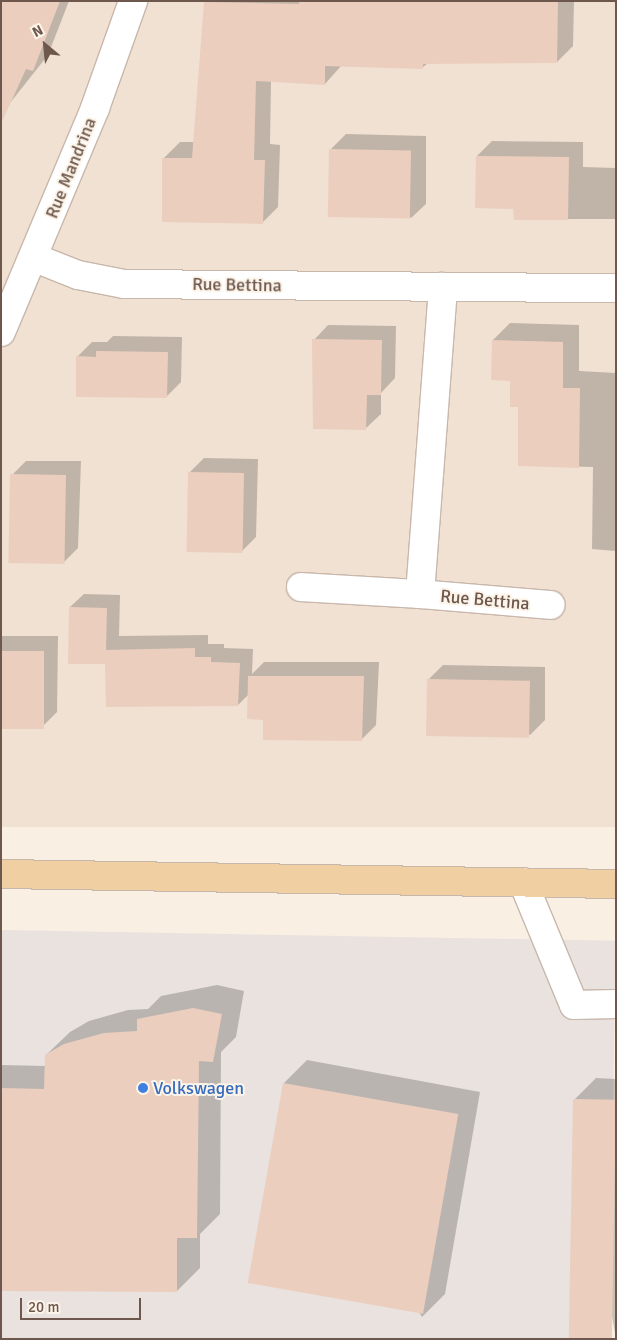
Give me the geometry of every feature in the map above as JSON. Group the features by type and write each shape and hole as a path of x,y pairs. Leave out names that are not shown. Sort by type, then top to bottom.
{"main road":[{"path":"1,874 616,884"}],"street":[{"name":"Rue Mandrina","path":"1,332 34,258 95,108 132,1"},
{"name":"Rue Bettina","path":"34,258 78,275 124,284 616,288"},
{"name":"Rue Bettina","path":"420,594 443,286"},
{"name":"Rue Bettina","path":"301,587 420,594 551,605"},
{"path":"523,882 574,1005 616,1004"}],"shaded area":[{"path":"1,1 616,1 616,827 1,827"},
{"path":"1,930 616,941 609,1339 1,1339"}],"building":[{"path":"1,1 60,1 33,71 26,69 1,124"},
{"path":"299,1 558,1 557,63 423,64 423,69 325,66 325,85 256,81 254,160 265,160 263,224 162,222 162,158 192,158 204,2 299,4"},
{"path":"329,149 411,150 410,218 328,217"},
{"path":"476,156 569,157 568,220 514,220 513,209 475,208"},
{"path":"312,339 382,340 381,395 367,395 366,430 313,429"},
{"path":"492,340 563,342 563,388 580,388 579,468 518,466 518,407 510,407 510,381 491,380"},
{"path":"96,351 168,352 167,398 76,397 76,356 96,357"},
{"path":"188,472 244,473 243,553 187,552"},
{"path":"10,474 66,475 64,564 8,563"},
{"path":"69,607 107,608 106,650 195,648 195,657 211,657 211,662 240,663 238,706 106,707 105,664 68,664"},
{"path":"1,651 44,651 44,729 1,729"},
{"path":"248,676 364,676 362,741 263,740 263,720 247,719"},
{"path":"427,679 530,681 529,738 426,736"},
{"path":"193,1008 222,1014 213,1062 199,1061 197,1238 177,1238 177,1292 1,1291 1,1088 44,1089 45,1055 64,1044 104,1033 137,1031 137,1019"},
{"path":"283,1083 458,1114 423,1314 248,1283"},
{"path":"573,1099 616,1100 612,1339 569,1339"}],"place":[{"name":"Volkswagen","path":"143,1088"}]}
